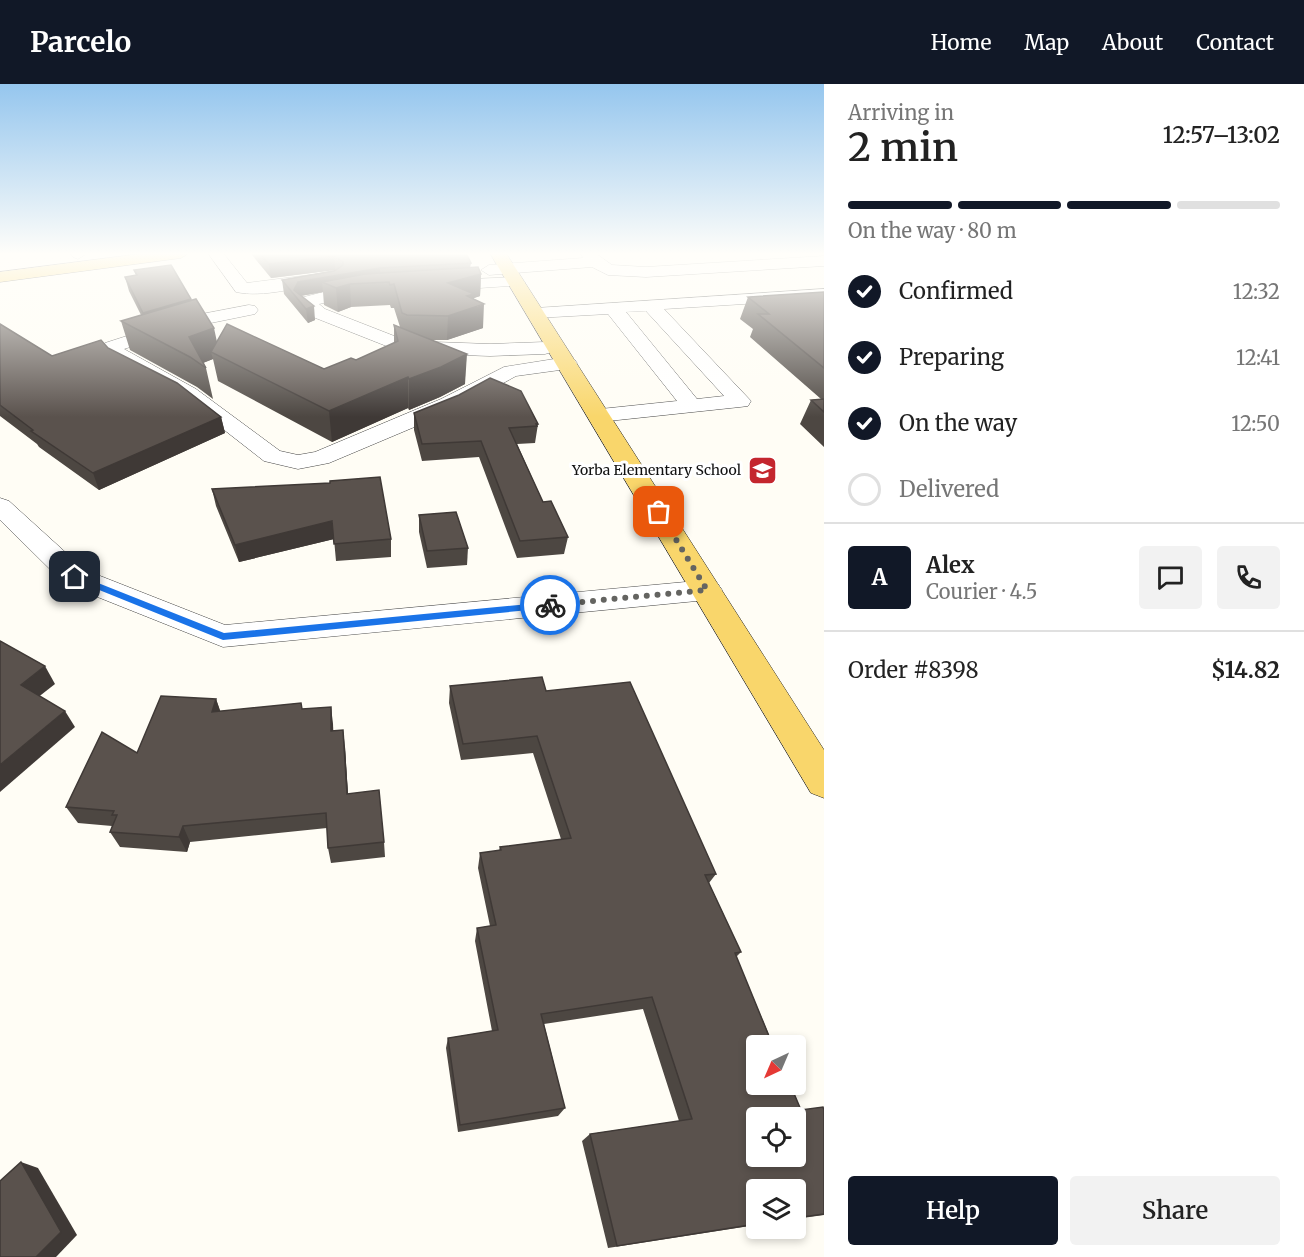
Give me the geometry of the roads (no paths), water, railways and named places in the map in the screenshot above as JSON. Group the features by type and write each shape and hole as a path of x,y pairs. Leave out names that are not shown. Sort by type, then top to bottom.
{"main road":[{"path":"533,308 824,782"}],"street":[{"path":"312,308 319,314 404,347 562,355"},
{"path":"613,308 691,405"},
{"path":"536,313 616,308"},
{"path":"599,415 741,401 653,308"},
{"path":"249,310 192,321 112,347 121,357 189,393 272,456 298,462 321,458 449,404 511,371 562,355"},
{"path":"0,506 75,577 223,636 707,590"}],"place":[{"name":"Yorba Elementary School","path":"762,470"}]}
